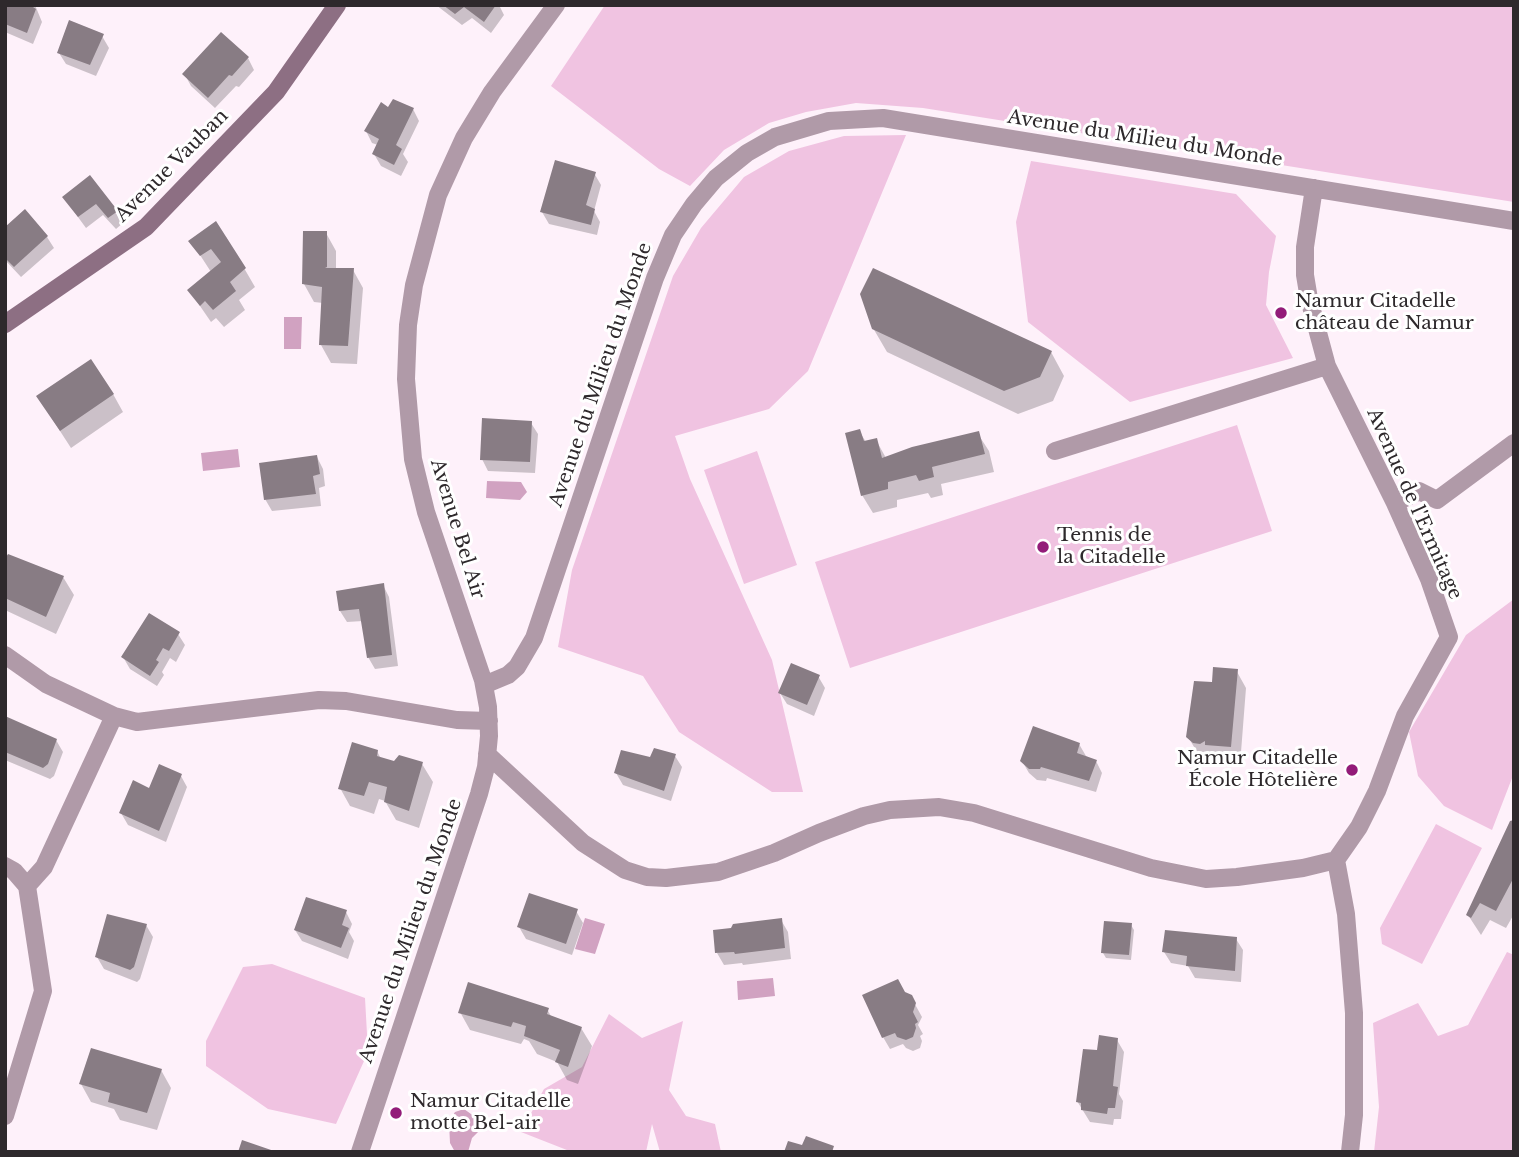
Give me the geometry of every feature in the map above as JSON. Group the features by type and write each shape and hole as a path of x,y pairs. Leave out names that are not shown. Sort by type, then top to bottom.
{"main road":[{"name":"Avenue Vauban","path":"5,324 146,227 276,92 337,5"}],"street":[{"name":"Avenue Bel Air","path":"489,721 484,685 426,512 415,468 406,390 408,325 423,242 438,195 454,158 486,100 556,5"},
{"name":"Avenue du Milieu du Monde","path":"484,685 508,675 517,667 534,638 668,244 710,184 730,165 758,146 785,133 829,121 883,118 1514,220"},
{"name":"Avenue de l'Ermitage","path":"1314,188 1305,247 1305,275 1327,366 1395,503 1429,579 1449,637 1405,716 1377,791 1359,827 1336,860"},
{"path":"1055,451 1327,366"},
{"path":"1395,503 1419,491 1437,500 1514,443"},
{"path":"5,656 46,684 114,716 137,722 319,700 346,701 457,720 489,721"},
{"path":"27,886 44,867 114,716"},
{"name":"Avenue du Milieu du Monde","path":"360,1152 479,794 487,754 489,721"},
{"path":"487,754 583,844 625,870 647,877 666,878 718,872 774,853 864,816 890,810 939,807 974,813 1150,868 1206,879 1277,872 1336,860 1346,914 1354,1013 1354,1115 1350,1152"},
{"path":"5,866 14,871 27,886 43,991 5,1116"}],"shaded area":[{"path":"605,5 1514,5 1514,202 923,108 856,103 806,112 769,123 724,150 690,186 659,169 551,86"},
{"path":"906,135 808,371 769,409 675,436 690,479 772,660 803,792 772,792 679,732 643,676 558,647 572,570 673,276 701,228 744,177 789,151 844,136"},
{"path":"1031,161 1236,194 1276,236 1266,305 1293,358 1130,402 1028,322 1016,222"},
{"path":"284,317 302,317 301,349 284,349"},
{"name":"Tennis de la Citadelle","path":"1237,425 1272,531 850,668 815,562"},
{"path":"238,449 240,467 203,471 201,453"},
{"path":"757,451 797,565 744,584 704,470"},
{"path":"487,481 521,482 527,492 520,500 486,498"},
{"path":"1514,599 1514,773 1492,830 1444,806 1418,776 1409,732 1466,635"},
{"path":"1436,824 1482,848 1422,964 1382,944 1380,928"},
{"path":"585,918 605,924 595,954 575,949"},
{"path":"1507,952 1514,955 1514,1152 1374,1152 1379,1107 1373,1023 1418,1003 1438,1036 1468,1025"},
{"path":"272,964 365,998 368,1052 336,1124 268,1109 206,1066 206,1041 243,967"},
{"path":"773,978 775,996 738,1000 737,981"},
{"path":"609,1014 642,1038 683,1021 669,1090 686,1116 715,1124 721,1152 660,1152 652,1124 646,1152 572,1152 521,1132 544,1089 582,1067"},
{"path":"464,1109 478,1119 479,1131 472,1138 468,1152 455,1152 450,1143 449,1122 455,1112"}],"building":[{"path":"5,5 34,5 36,9 27,33 5,24"},
{"path":"443,5 496,5 484,22 464,7 455,14"},
{"path":"69,20 104,34 90,65 57,53"},
{"path":"221,32 249,57 208,98 182,74"},
{"path":"393,99 414,108 396,145 402,149 394,165 372,154 379,139 364,131 381,102 388,107"},
{"path":"555,160 596,172 586,205 595,209 591,225 540,212"},
{"path":"90,175 118,211 108,218 96,204 78,217 62,197"},
{"path":"25,209 48,236 14,267 5,258 5,227"},
{"path":"216,221 246,268 230,282 236,291 213,310 205,301 200,306 187,290 221,262 211,249 200,256 188,241"},
{"path":"303,231 327,231 325,268 354,268 348,346 319,345 322,287 302,284"},
{"path":"873,268 1052,351 1040,377 1004,391 872,329 860,294"},
{"path":"91,359 114,394 60,431 36,396"},
{"path":"482,418 532,421 530,462 480,460"},
{"path":"860,429 864,441 877,438 882,458 912,447 979,431 985,454 932,467 934,477 919,481 916,475 888,482 888,489 861,496 845,433"},
{"path":"317,455 320,474 313,476 316,494 264,500 259,463"},
{"path":"8,554 64,576 46,617 5,598 5,559"},
{"path":"384,583 392,655 367,658 359,609 339,611 336,591"},
{"path":"149,613 180,632 169,651 163,648 156,660 159,662 150,676 121,657"},
{"path":"791,663 820,675 807,705 778,693"},
{"path":"1213,667 1238,669 1231,747 1205,745 1205,741 1200,744 1193,743 1186,737 1194,681 1212,682"},
{"path":"5,716 57,739 48,764 43,768 5,752"},
{"path":"1033,726 1080,743 1077,753 1097,760 1089,781 1041,767 1029,769 1020,761"},
{"path":"352,742 378,750 377,756 394,761 399,755 423,762 409,811 384,802 387,787 369,782 364,796 338,789"},
{"path":"654,748 676,754 664,791 614,773 621,750 650,757"},
{"path":"159,764 182,774 159,831 119,813 133,780 149,788"},
{"path":"1514,820 1514,877 1496,911 1480,903 1471,918 1466,915 1510,821"},
{"path":"529,893 578,909 566,944 517,927"},
{"path":"306,897 347,910 342,925 349,928 341,948 294,930"},
{"path":"107,914 147,924 134,967 130,970 95,957"},
{"path":"782,918 785,948 735,954 715,953 713,930 731,928 733,924"},
{"path":"1104,921 1132,923 1129,955 1101,953"},
{"path":"1165,930 1237,937 1235,971 1186,966 1187,956 1162,952"},
{"path":"898,979 905,992 912,995 916,1003 913,1012 918,1022 915,1024 913,1037 906,1040 897,1037 895,1033 882,1038 862,995"},
{"path":"468,982 549,1008 547,1014 582,1027 568,1067 555,1062 560,1050 524,1036 526,1026 513,1022 511,1027 458,1013"},
{"path":"1099,1035 1118,1038 1113,1086 1118,1087 1115,1108 1108,1108 1107,1114 1081,1110 1081,1103 1076,1102 1083,1049 1097,1050"},
{"path":"91,1048 162,1069 147,1113 108,1102 110,1093 79,1084"},
{"path":"806,1136 834,1146 832,1152 784,1152 788,1141 802,1145"},
{"path":"242,1140 274,1151 274,1152 238,1152"}],"place":[{"name":"Namur Citadelle château de Namur","path":"1281,313"},
{"name":"Tennis de la Citadelle","path":"1043,547"},
{"name":"Namur Citadelle École Hôtelière","path":"1352,770"},
{"name":"Namur Citadelle motte Bel-air","path":"396,1113"}]}
